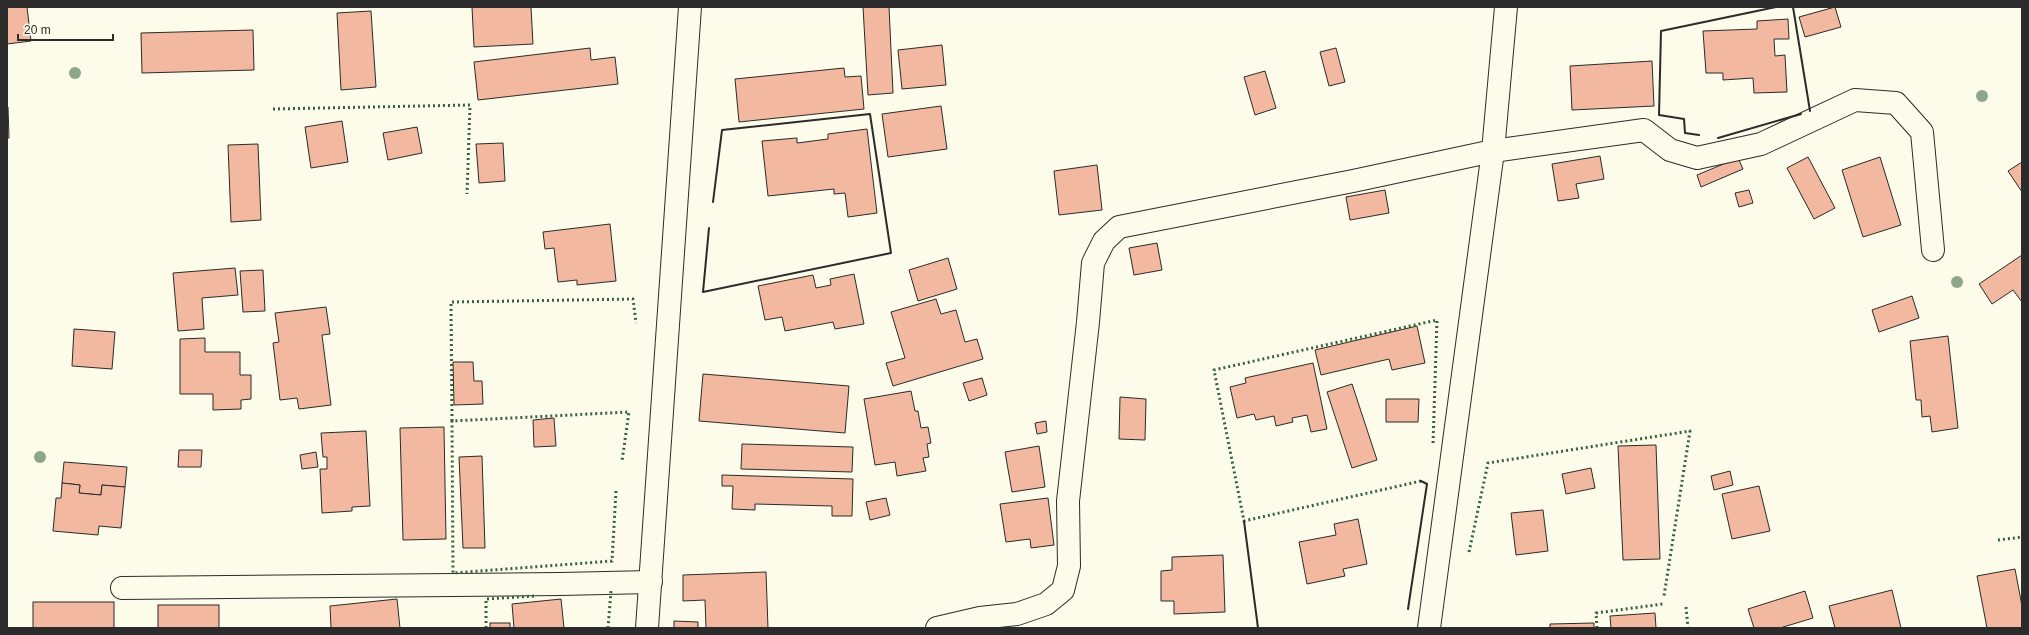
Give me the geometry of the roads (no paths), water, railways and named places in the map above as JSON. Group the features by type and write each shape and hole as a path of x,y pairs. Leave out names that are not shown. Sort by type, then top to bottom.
{"street":[{"path":"647,628 690,7"},
{"path":"1429,628 1493,151 1506,7"},
{"path":"936,628 980,618 1017,614 1046,604 1063,590 1068,566 1068,501 1093,263 1104,241 1119,227 1345,183 1493,151 1644,130 1670,150 1697,158 1761,144 1855,100 1896,103 1922,132 1933,250"},
{"path":"122,588 651,582"}]}
